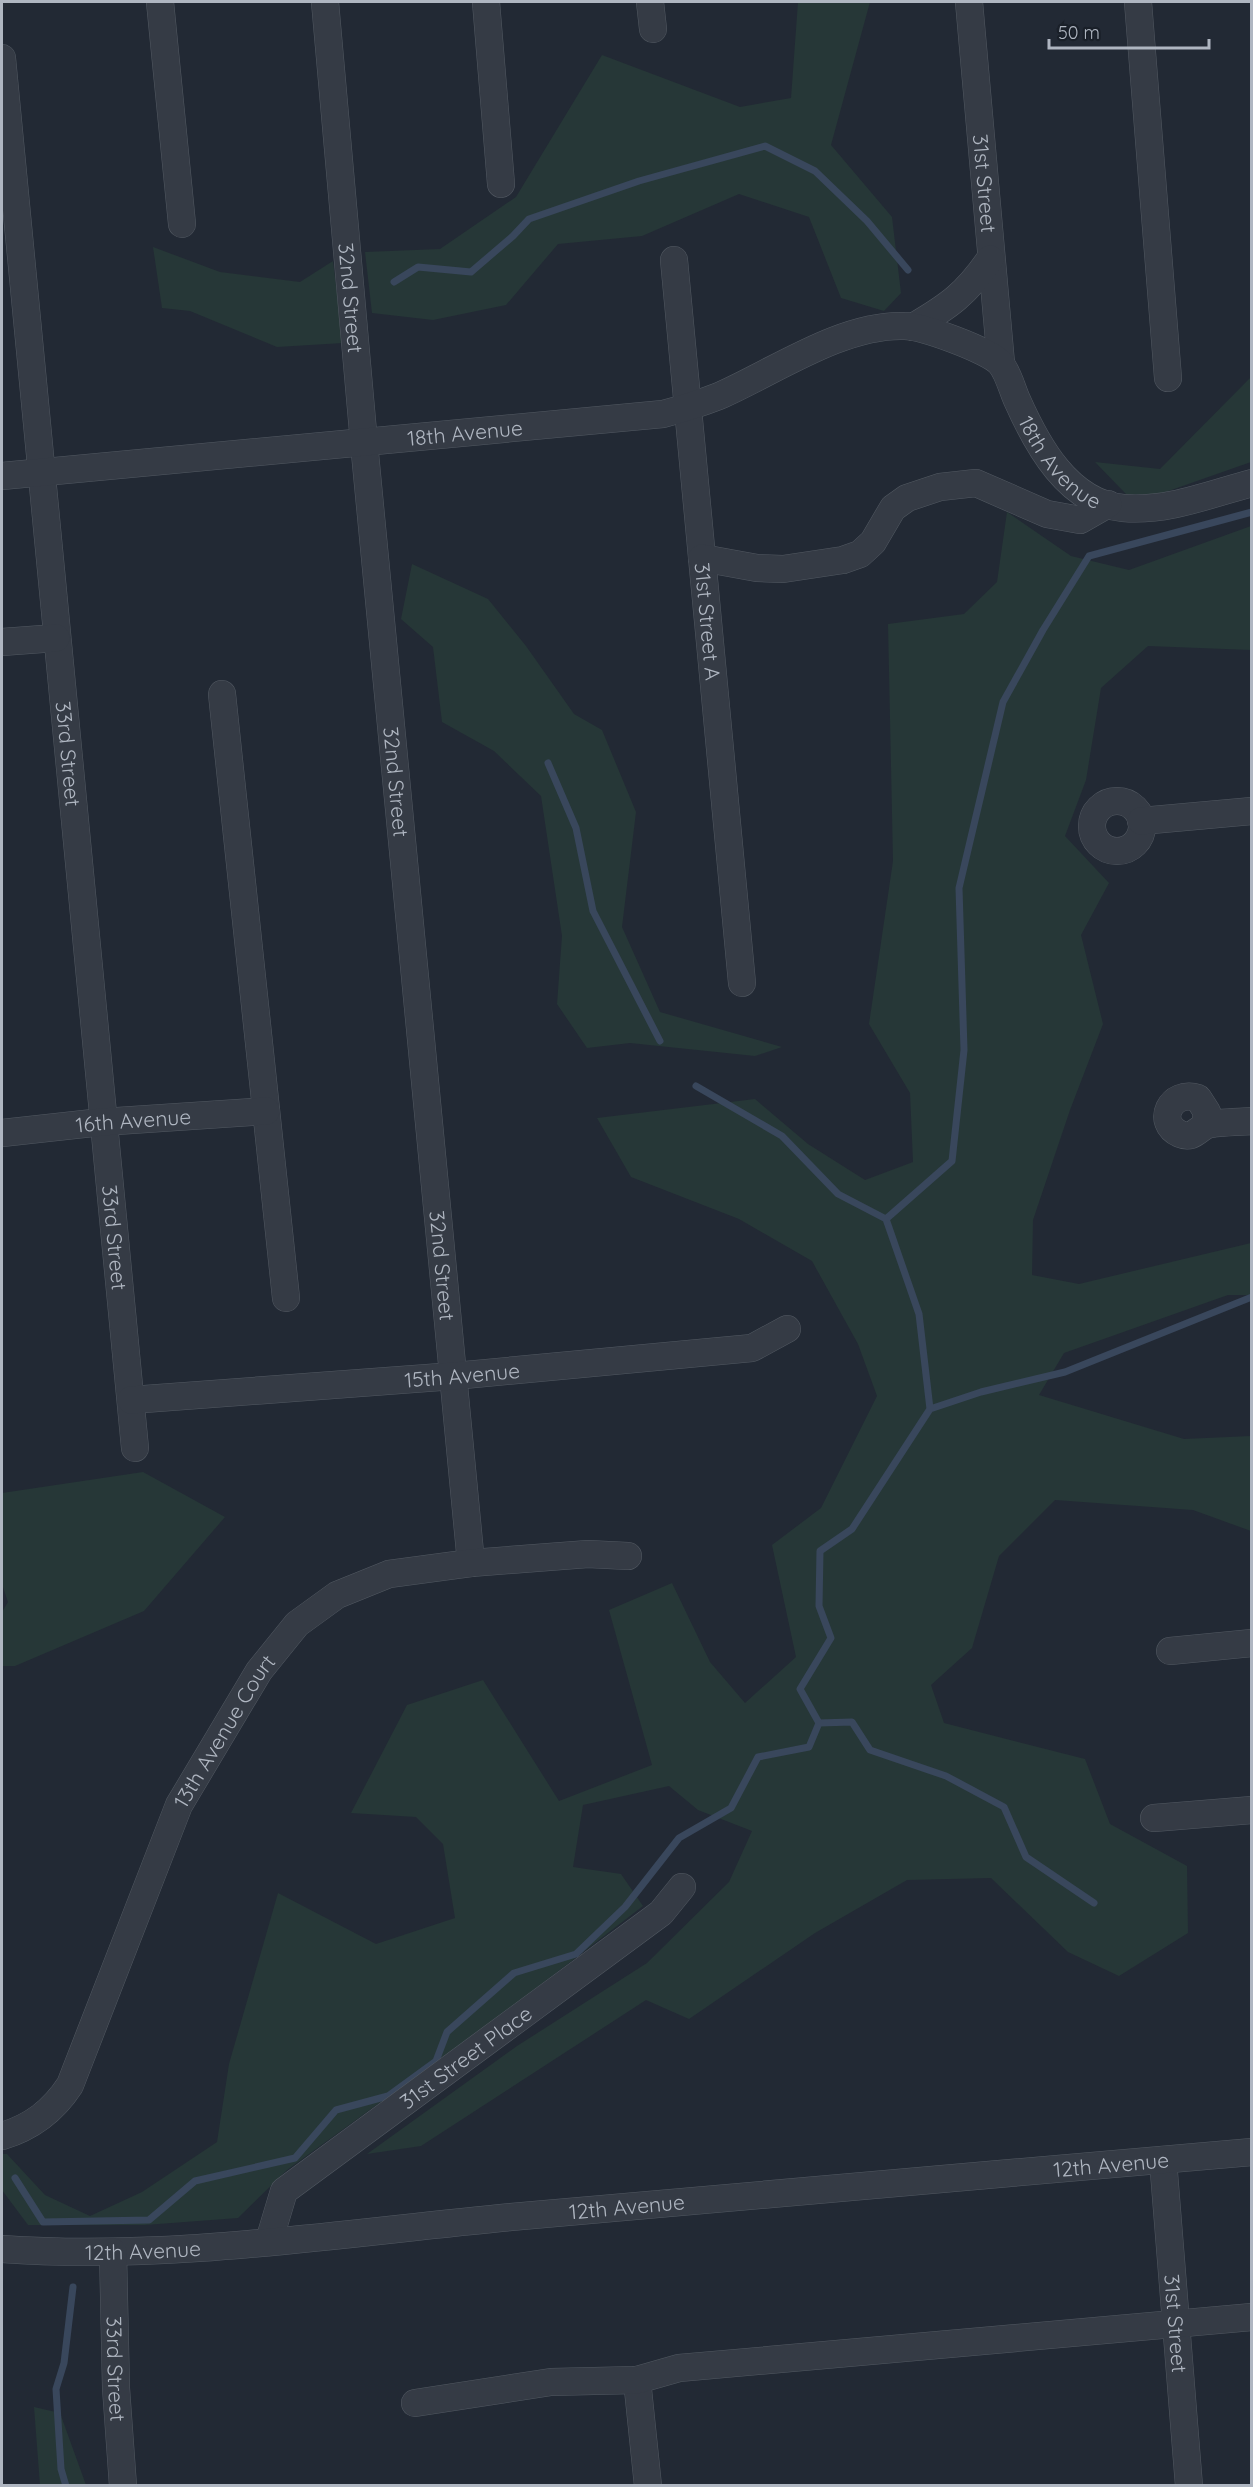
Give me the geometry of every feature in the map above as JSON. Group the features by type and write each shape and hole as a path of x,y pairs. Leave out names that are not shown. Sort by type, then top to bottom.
{"street":[{"path":"160,2 182,224"},
{"name":"32nd Street","path":"324,2 471,1563"},
{"path":"486,2 501,184"},
{"path":"650,2 653,29"},
{"name":"31st Street","path":"969,2 990,260 1001,363"},
{"path":"1138,2 1168,378"},
{"name":"33rd Street","path":"2,58 135,1448"},
{"name":"31st Street A","path":"674,260 742,983"},
{"name":"18th Avenue","path":"913,327 948,306 970,287 990,260"},
{"name":"18th Avenue","path":"2,476 663,414 718,396 868,329 913,327 981,350 1001,363 1032,434 1052,464 1082,493 1120,508 1144,508 1177,504 1251,483"},
{"path":"702,558 757,568 783,569 843,560 860,554 873,542 893,508 907,498 940,487 976,483 1047,514 1080,519 1108,504"},
{"path":"2,642 56,638"},
{"path":"222,694 286,1298"},
{"path":"1142,821 1251,811"},
{"name":"16th Avenue","path":"2,1133 102,1122 266,1111"},
{"path":"1205,1126 1251,1121"},
{"name":"15th Avenue","path":"131,1400 454,1376 752,1348 788,1329"},
{"name":"13th Avenue Court","path":"2,2136 44,2116 59,2101 70,2085 179,1805 259,1671 297,1624 321,1604 363,1583 389,1574 471,1563 588,1554 628,1556"},
{"path":"1170,1651 1251,1643"},
{"path":"1154,1818 1251,1810"},
{"name":"31st Street Place","path":"270,2241 284,2191 661,1913 682,1887"},
{"name":"12th Avenue","path":"2,2249 113,2252 270,2241 673,2202 1251,2152"},
{"name":"31st Street","path":"1163,2160 1189,2486"},
{"name":"33rd Street","path":"113,2252 116,2388 123,2486"},
{"path":"415,2403 551,2382 638,2380 679,2368 1251,2317"},
{"path":"638,2380 648,2486"}],"shaded area":[{"path":"798,2 870,2 831,145 892,217 901,293 884,311 841,298 809,217 739,194 642,236 558,244 506,305 433,320 372,313 365,252 440,249 516,197 602,55 740,107 791,98"},
{"path":"153,247 220,272 300,282 333,261 343,343 277,347 190,311 162,308"},
{"path":"1251,377 1251,462 1157,495 1126,494 1095,462 1160,469"},
{"path":"1007,512 1071,556 1129,570 1251,526 1251,650 1148,646 1101,688 1086,780 1065,836 1109,883 1081,935 1103,1024 1070,1110 1033,1220 1032,1275 1079,1284 1251,1243 1251,1295 1228,1295 1064,1353 1039,1395 1184,1439 1251,1436 1251,1531 1193,1510 1055,1500 999,1556 972,1648 931,1685 944,1723 1085,1759 1110,1824 1187,1866 1188,1933 1119,1976 1068,1952 991,1878 907,1880 815,1933 689,2019 646,2000 421,2146 367,2154 517,2046 647,1963 729,1882 752,1831 698,1810 669,1786 583,1805 573,1867 621,1874 643,1906 517,2003 287,2170 238,2218 145,2225 28,2225 2,2190 2,2154 7,2154 45,2195 90,2216 142,2192 217,2142 229,2064 278,1893 376,1944 455,1918 443,1844 416,1817 351,1813 407,1705 483,1680 559,1801 652,1765 609,1610 672,1583 710,1662 745,1703 796,1657 772,1545 821,1508 877,1396 858,1344 812,1261 739,1219 631,1177 597,1118 755,1099 808,1144 865,1180 913,1162 910,1093 869,1024 893,861 888,624 964,614 997,582"},
{"path":"412,564 488,599 526,646 574,714 602,730 636,812 622,927 660,1012 782,1047 755,1056 630,1043 587,1048 557,1004 562,936 541,796 494,751 442,722 433,647 401,619"},
{"path":"143,1472 225,1517 144,1611 15,1666 2,1666 2,1612 8,1602 2,1584 2,1493"},
{"path":"34,2407 60,2413 86,2485 40,2485"}],"waterway":[{"path":"394,282 418,267 471,272 529,219 639,181 765,146 815,171 867,221 908,270"},
{"path":"15,2178 43,2222 149,2220 195,2181 295,2158 336,2110 388,2096 436,2061 447,2032 514,1973 576,1954 625,1907 679,1838 731,1808 758,1757 809,1747 819,1723 800,1689 831,1638 819,1606 820,1551 852,1529 930,1409 919,1314 886,1219 952,1161 964,1050 959,888 1003,702 1043,630 1089,556 1252,512"},
{"path":"548,763 576,828 593,911 660,1041"},
{"path":"696,1086 782,1136 838,1194 886,1219"},
{"path":"930,1409 981,1392 1065,1372 1252,1297"},
{"path":"819,1723 852,1722 870,1750 946,1776 1004,1807 1026,1857 1094,1903"},
{"path":"66,2486 61,2469 56,2389 64,2363 73,2287"}]}
